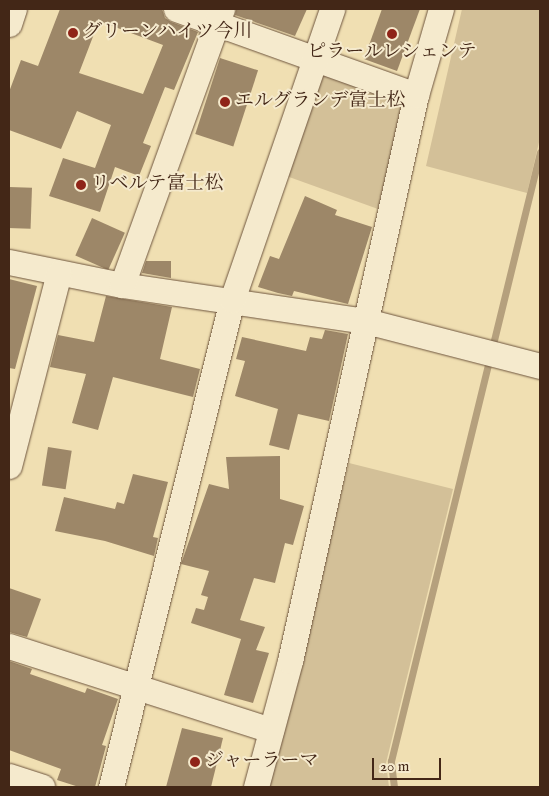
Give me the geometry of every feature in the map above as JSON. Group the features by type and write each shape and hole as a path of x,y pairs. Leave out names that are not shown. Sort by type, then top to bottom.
{"street":[{"path":"9,24 14,9"},
{"path":"176,9 220,16 312,58 416,95"},
{"path":"111,787 232,300 312,58 332,9"},
{"path":"256,787 271,730 366,321 416,95 441,9"},
{"path":"122,286 220,16"},
{"path":"9,262 122,286 232,300 366,321 540,366"},
{"path":"9,466 60,273"},
{"path":"9,646 135,688 271,730"},
{"path":"9,776 42,787"}],"shaded area":[{"path":"462,9 540,9 540,138 527,193 426,166"},
{"path":"311,67 403,105 378,209 278,173"},
{"path":"349,463 453,489 386,763 389,787 264,787"}],"building":[{"path":"60,9 162,9 165,18 171,22 198,32 174,90 165,87 143,143 151,146 139,176 115,167 100,212 49,196 63,158 95,168 111,125 77,111 61,149 9,130 9,92 21,60 38,66","holes":["99,21 163,45 143,94 79,73"]},
{"path":"236,9 307,9 295,36 235,15"},
{"name":"ピラールレシェンテ","path":"382,9 420,9 397,71 364,59"},
{"name":"エルグランデ富士松","path":"220,58 258,70 233,146 195,134"},
{"path":"9,187 32,188 31,229 9,228"},
{"path":"305,196 337,210 335,215 372,227 348,304 294,291 292,296 258,287 270,256 279,259"},
{"path":"92,218 125,233 108,270 75,255"},
{"path":"146,261 171,261 171,278 142,273"},
{"path":"9,279 37,286 15,369 9,368"},
{"path":"106,296 172,307 160,359 200,369 193,397 113,377 98,430 72,423 86,374 50,367 58,335 94,342"},
{"path":"325,330 348,334 329,421 298,414 289,450 269,445 278,409 235,396 245,361 236,359 242,337 306,351 310,337 322,339"},
{"path":"48,447 72,451 66,489 42,486"},
{"path":"280,456 280,499 304,506 293,545 285,543 275,583 254,578 240,620 265,627 256,650 269,653 253,703 224,695 241,639 191,623 196,608 204,610 208,597 201,595 209,571 181,564 209,484 229,489 226,457"},
{"path":"133,474 168,482 153,537 158,538 154,556 105,541 55,531 64,497 115,509 117,502 124,504"},
{"path":"9,588 41,599 27,637 9,632"},
{"path":"9,661 32,669 30,674 85,693 87,688 118,699 102,745 106,746 95,787 79,787 57,780 61,769 9,750"},
{"name":"ジャーラーマ","path":"182,728 223,738 211,787 166,787"}],"waterway":[{"path":"394,787 391,761 540,152"}],"place":[{"name":"グリーンハイツ今川","path":"73,33"},
{"name":"ピラールレシェンテ","path":"392,34"},
{"name":"エルグランデ富士松","path":"225,102"},
{"name":"リベルテ富士松","path":"81,185"},
{"name":"ジャーラーマ","path":"195,762"}]}
